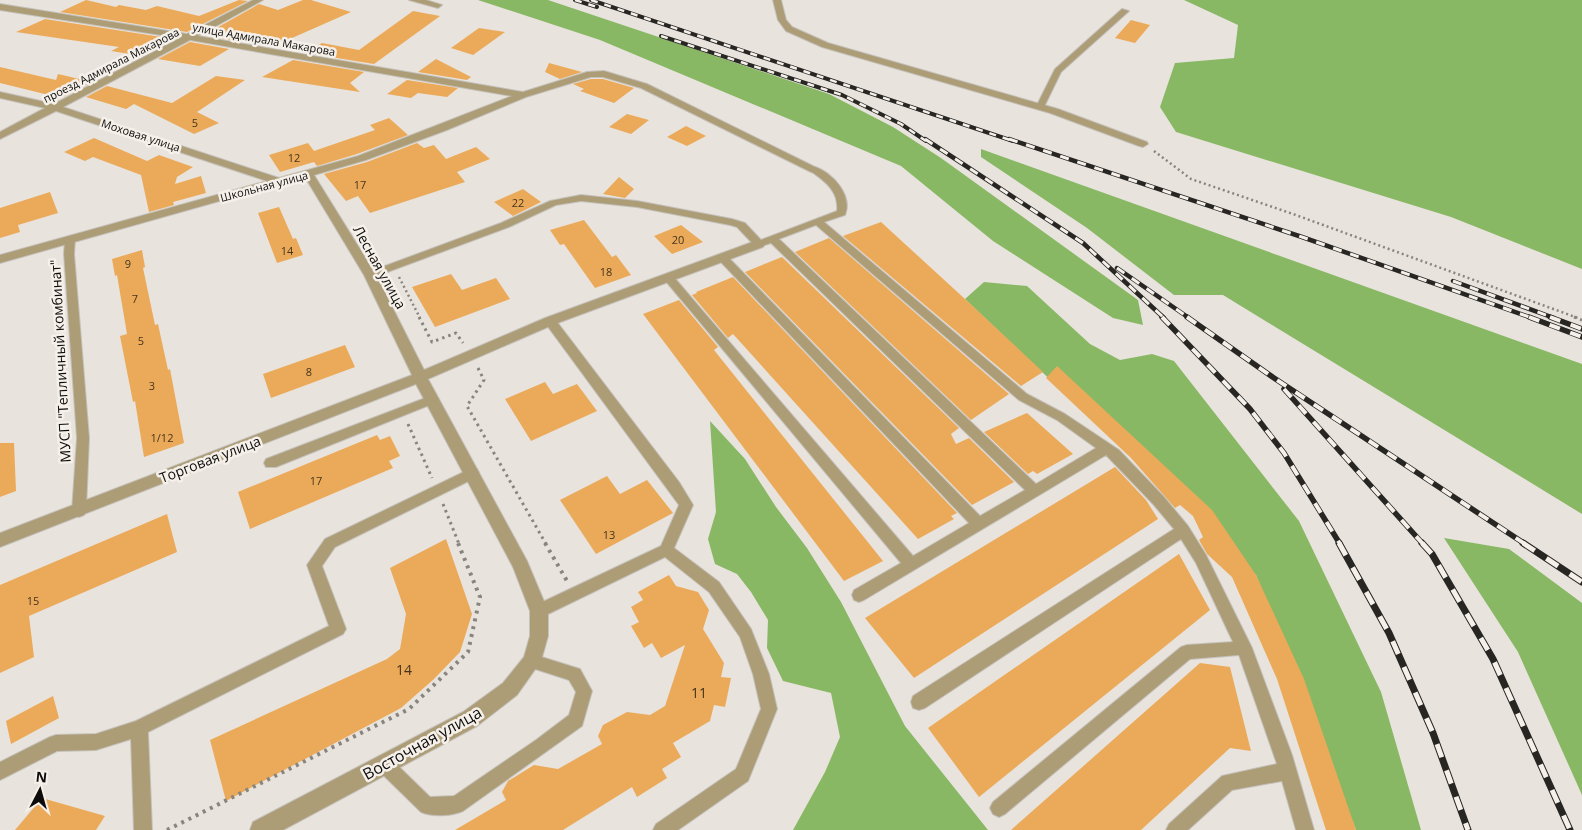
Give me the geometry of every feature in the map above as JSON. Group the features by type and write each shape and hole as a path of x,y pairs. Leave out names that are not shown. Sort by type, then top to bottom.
{"street":[{"name":"проезд Адмирала Макарова","path":"0,136 259,0"},
{"path":"413,0 438,5"},
{"path":"777,0 782,20 789,29 825,45 1040,107 1143,144"},
{"name":"улица Адмирала Макарова","path":"0,7 189,37 523,95"},
{"name":"Школьная улица","path":"0,258 281,182 362,158 443,128 523,95 590,74 604,74 644,86 815,170"},
{"name":"Моховая улица","path":"0,95 54,106 281,182"},
{"name":"Лесная улица","path":"308,174 370,275 420,377"},
{"name":"Торговая улица","path":"0,540 79,511 420,377 550,321 759,244"},
{"name":"Восточная улица","path":"261,830 470,719 510,689 532,660 539,636 539,611 521,566 420,377"}],"lane":[{"path":"1040,107 1058,71 1124,11"},
{"path":"370,275 505,225 552,203 581,198 637,204 732,222 741,225 759,244 842,213 844,204 841,196 830,181 815,170"},
{"path":"817,221 1023,397 1061,417 1106,449 1159,501 1183,530 1201,559 1244,648 1288,771 1305,830"},
{"name":"МУСП \"Тепличный комбинат\"","path":"70,239 83,438 79,511"},
{"path":"773,239 1035,491"},
{"path":"722,258 979,524"},
{"path":"668,277 911,564"},
{"path":"539,611 666,550 686,505 674,486 550,321"},
{"path":"271,463 433,399"},
{"path":"859,595 1106,449"},
{"path":"0,771 56,743 96,742 139,728 338,629 314,565 330,543 472,473"},
{"path":"919,702 1183,530"},
{"path":"662,830 742,775 770,709 761,674 746,634 714,587 666,550"},
{"path":"999,808 1187,652 1244,648"},
{"path":"384,764 427,806 457,806 497,778 576,720 584,690 574,674 532,660"},
{"path":"139,728 143,830"},
{"path":"1175,830 1228,782 1288,771"}],"path":[{"path":"1143,144 1192,179 1582,320"},
{"path":"394,267 432,342 456,333 471,355 484,380 467,406 575,594"},
{"path":"167,830 409,709 468,652 480,597 403,411"}],"green space":[{"path":"478,0 548,0 829,94 893,127 941,158 1138,300 1143,325 1113,318 993,241 901,166 600,40"},
{"path":"1184,0 1582,0 1582,269 1451,217 1176,132 1160,107 1175,63 1234,58 1238,25"},
{"path":"981,149 1582,364 1582,514 1223,295 1174,295 1087,228 981,157"},
{"path":"984,282 1027,286 1090,344 1120,360 1152,354 1174,361 1299,521 1381,692 1421,830 1356,830 1256,575 965,299"},
{"path":"710,421 745,459 776,507 807,548 841,602 905,726 988,830 793,830 825,772 840,737 831,693 783,681 767,648 768,620 751,592 737,574 715,564 708,539 716,512"},
{"path":"1444,538 1509,549 1582,603 1582,795 1518,652"}],"building":[{"path":"86,0 116,7 119,5 146,10 157,6 199,16 239,0 248,1 187,32 60,12"},
{"path":"303,0 311,0 351,12 283,42 251,36 242,42 204,35 259,4 278,10"},
{"path":"413,11 440,16 374,64 306,53 322,43 359,50"},
{"path":"45,19 174,39 142,56 111,51 119,47 16,32"},
{"path":"1131,20 1150,25 1135,43 1115,38"},
{"path":"479,28 505,32 473,55 451,48"},
{"path":"190,42 229,49 200,66 158,59"},
{"path":"436,59 471,77 467,80 418,72"},
{"path":"293,60 364,72 350,83 360,92 262,77"},
{"path":"549,63 582,72 560,79 545,72"},
{"path":"0,67 56,80 58,74 92,82 61,98 0,83"},
{"path":"216,76 245,80 197,112 219,123 194,134 134,104 126,109 86,97 107,86 172,103"},
{"path":"591,79 603,79 634,88 614,103 580,91 584,89 573,84"},
{"path":"407,80 458,88 447,97 418,93 411,98 387,94"},
{"path":"627,114 649,120 631,134 609,127"},
{"path":"389,118 408,135 357,154 317,166 314,162 280,172 269,155 308,143 314,151 375,130 370,125"},
{"path":"686,126 706,136 687,146 667,137"},
{"path":"94,138 147,161 159,155 193,167 177,177 175,184 201,176 206,193 173,202 174,205 149,212 141,175 93,157 85,161 64,152"},
{"path":"417,143 424,148 434,145 446,159 476,147 490,159 457,172 465,182 370,213 358,196 346,201 324,174 367,162"},
{"path":"619,177 634,189 625,198 603,194"},
{"path":"523,189 541,202 513,216 494,202"},
{"path":"50,192 58,213 18,225 20,232 0,238 0,208"},
{"path":"279,207 293,239 296,238 303,255 277,263 258,213"},
{"path":"584,220 612,257 616,255 631,275 595,288 564,244 560,245 550,230"},
{"path":"881,222 1043,372 1021,386 843,236"},
{"path":"681,225 703,242 672,254 654,236"},
{"path":"829,238 1009,394 971,420 795,252"},
{"path":"142,250 145,267 143,268 155,325 158,324 168,370 170,369 184,443 144,457 135,401 133,402 120,336 127,334 117,275 115,276 112,259"},
{"path":"782,257 959,428 951,434 956,444 969,438 1014,482 972,505 745,272"},
{"path":"451,274 462,290 496,278 510,299 435,327 412,287"},
{"path":"733,277 957,513 951,516 954,519 918,539 733,334 728,338 692,295"},
{"path":"679,300 718,347 714,350 883,561 844,581 643,314"},
{"path":"345,345 355,367 271,398 263,374"},
{"path":"1057,366 1212,510 1256,575 1304,679 1356,830 1326,830 1277,679 1232,577 1207,554 1199,540 1203,537 1193,516 1180,505 1175,508 1131,458 1046,378"},
{"path":"545,382 553,394 577,384 597,411 531,441 505,399"},
{"path":"1027,413 1073,454 1037,474 1033,471 1028,474 984,432"},
{"path":"377,435 380,440 390,436 400,456 389,461 393,468 250,529 238,492"},
{"path":"0,443 14,443 16,491 0,497"},
{"path":"1115,467 1146,500 1158,519 914,678 865,618"},
{"path":"607,476 620,494 647,480 673,513 596,554 560,500"},
{"path":"167,514 177,552 29,616 34,657 0,673 0,585"},
{"path":"446,539 472,614 460,652 434,679 401,708 226,801 210,740 387,659 400,649 406,614 390,568"},
{"path":"1179,554 1210,610 979,797 928,728"},
{"path":"669,575 676,586 698,592 709,610 703,629 724,663 721,677 731,678 725,707 714,705 710,721 673,743 681,757 662,769 667,778 637,797 632,787 563,830 455,830 506,800 502,792 508,781 534,765 558,769 602,744 598,736 603,725 627,712 650,715 665,706 685,645 661,658 652,643 644,648 631,626 639,622 631,607 643,600 638,592"},
{"path":"1200,663 1230,667 1251,751 1230,748 1141,830 1011,830"},
{"path":"53,696 59,718 11,744 6,721"},
{"path":"42,798 105,816 96,830 15,830"}],"railway":[{"path":"575,0 597,7"},
{"path":"591,0 1013,141"},
{"path":"661,36 842,95 901,124 926,141"},
{"path":"925,139 1083,243 1164,318"},
{"path":"1009,139 1302,237 1532,318"},
{"path":"1117,268 1189,318"},
{"path":"1453,281 1554,318"},
{"path":"1162,317 1250,409 1284,453 1340,544"},
{"path":"1187,317 1274,378 1525,544"},
{"path":"1529,317 1582,337"},
{"path":"1550,317 1582,329"},
{"path":"1284,389 1423,544"},
{"path":"1339,543 1389,633 1433,733 1468,830"},
{"path":"1422,543 1432,554 1493,659 1570,830"},
{"path":"1523,543 1582,582"}]}
